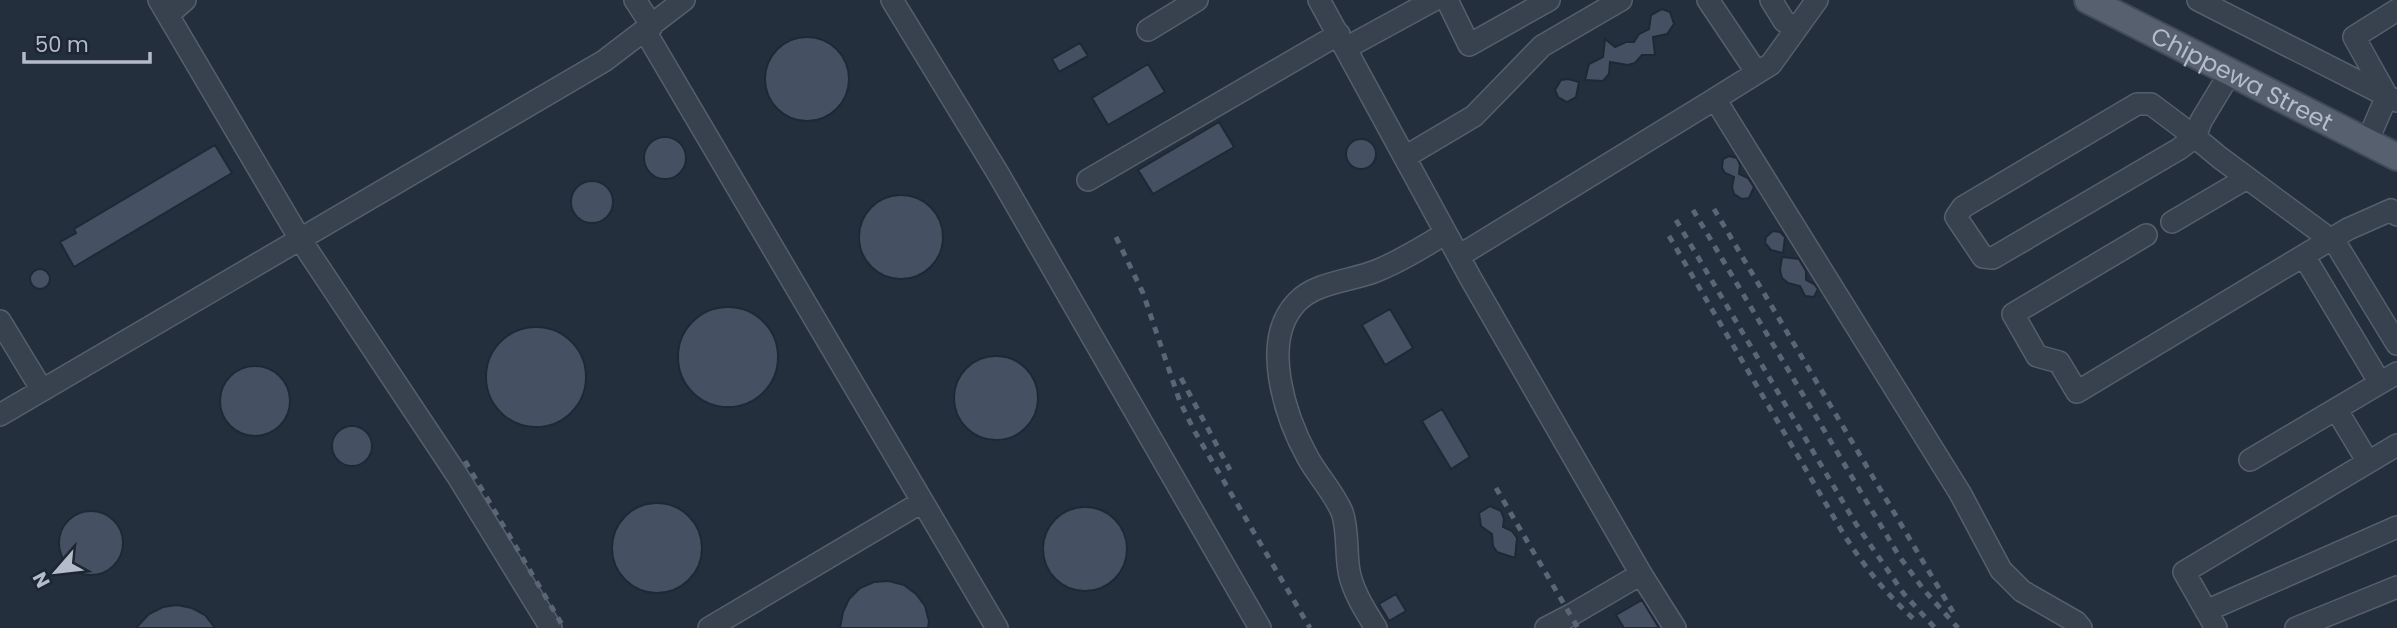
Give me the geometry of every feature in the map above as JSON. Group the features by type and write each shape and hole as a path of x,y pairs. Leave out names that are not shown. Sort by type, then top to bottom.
{"main road":[{"name":"Chippewa Street","path":"2088,0 2397,157"}],"lane":[{"path":"185,0 163,7 300,239 457,475 551,628"},
{"path":"635,0 648,28 997,628"},
{"path":"0,415 604,61 684,0"},
{"path":"892,0 999,175 1260,628"},
{"path":"1147,30 1197,0"},
{"path":"1319,0 1459,256 1640,573 1675,628"},
{"path":"1088,180 1342,41 1434,0"},
{"path":"1447,0 1469,44 1549,0"},
{"path":"1405,157 1474,116 1542,46 1621,0"},
{"path":"1708,0 1757,73"},
{"path":"1771,0 1784,21 1796,29"},
{"path":"1459,256 1771,64 1817,0"},
{"path":"2198,0 2392,99"},
{"path":"2392,99 2354,37 2397,10"},
{"path":"2231,74 2201,121 2195,137 1993,258 1983,257 1956,217 1963,207 2137,104 2151,104 2195,137 2247,178 2332,239 2397,344"},
{"path":"1716,99 1960,492 2001,570 2022,591 2076,622 2081,628"},
{"path":"2367,142 2392,99"},
{"path":"2172,222 2247,178"},
{"path":"2147,236 2013,314 2038,356 2059,362 2077,392 2348,229 2395,208"},
{"path":"1377,628 1361,604 1350,575 1342,513 1307,456 1289,413 1281,389 1278,353 1287,315 1307,294 1374,272 1446,233"},
{"path":"2250,460 2388,378 2304,256"},
{"path":"0,321 42,390"},
{"path":"2336,409 2368,463"},
{"path":"2397,445 2184,572 2211,620 2397,527"},
{"path":"709,628 922,502"},
{"path":"1546,628 1640,573"},
{"path":"2296,628 2397,587"}],"building":[{"path":"1662,9 1670,12 1674,24 1667,34 1653,37 1655,55 1642,55 1635,63 1628,65 1610,62 1609,74 1603,81 1585,80 1589,64 1603,57 1605,39 1615,47 1634,42 1639,34 1649,29 1651,15"},
{"path":"807,37 823,40 837,49 846,63 849,79 846,95 837,109 823,118 807,121 791,118 777,109 768,95 765,79 768,63 777,49 791,40"},
{"path":"1080,43 1088,56 1059,72 1052,59"},
{"path":"1148,64 1165,92 1108,125 1092,98"},
{"path":"1561,80 1579,82 1576,97 1567,102 1558,97 1555,90"},
{"path":"1219,122 1234,147 1153,194 1138,170"},
{"path":"665,137 680,143 686,158 680,173 665,179 650,173 644,158 650,143"},
{"path":"1361,139 1371,144 1376,154 1371,164 1361,169 1351,164 1346,154 1351,144"},
{"path":"215,145 232,173 74,267 60,242 76,233 74,229"},
{"path":"1729,156 1737,158 1740,165 1739,174 1748,178 1754,187 1749,198 1742,199 1734,194 1734,177 1725,173 1722,168 1723,159"},
{"path":"592,181 607,187 613,202 607,217 592,223 577,217 571,202 577,187"},
{"path":"901,195 917,198 931,207 940,221 943,237 940,253 931,267 917,276 901,279 885,276 871,267 862,253 859,237 862,221 871,207 885,198"},
{"path":"1773,231 1780,232 1785,237 1783,253 1771,250 1765,243 1766,237"},
{"path":"1782,257 1799,259 1806,271 1806,280 1818,289 1814,297 1805,296 1800,286 1788,283 1782,278"},
{"path":"40,269 47,272 50,279 47,286 40,289 33,286 30,279 33,272"},
{"path":"728,307 747,311 763,322 774,338 778,357 774,376 763,392 747,403 728,407 709,403 693,392 682,376 678,357 682,338 693,322 709,311"},
{"path":"1390,309 1413,348 1385,365 1362,325"},
{"path":"536,327 555,331 571,342 582,358 586,377 582,396 571,412 555,423 536,427 517,423 501,412 490,396 486,377 490,358 501,342 517,331"},
{"path":"996,356 1012,359 1026,368 1035,382 1038,398 1035,414 1026,428 1012,437 996,440 980,437 966,428 957,414 954,398 957,382 966,368 980,359"},
{"path":"255,366 274,372 284,382 290,401 284,420 274,430 255,436 236,430 226,420 220,401 226,382 236,372"},
{"path":"1442,409 1470,457 1451,469 1422,421"},
{"path":"352,426 366,432 372,446 366,460 352,466 338,460 332,446 338,432"},
{"path":"648,503 666,503 682,510 695,523 702,539 702,557 695,573 682,586 666,593 648,593 632,586 619,573 612,557 612,539 619,523 632,510"},
{"path":"1490,506 1501,511 1503,527 1512,531 1517,538 1515,558 1497,552 1493,546 1492,534 1481,526 1479,513"},
{"path":"1085,507 1101,510 1115,519 1124,533 1127,549 1124,565 1115,579 1101,588 1085,591 1069,588 1055,579 1046,565 1043,549 1046,533 1055,519 1069,510"},
{"path":"91,511 109,517 117,525 123,543 117,561 109,569 91,575 73,569 65,561 59,543 65,525 73,517"},
{"path":"889,581 904,585 916,594 925,606 928,628 840,628 849,599 860,588 874,582"},
{"path":"1396,594 1406,611 1389,621 1379,604"},
{"path":"1642,600 1659,628 1624,628 1616,615"},
{"path":"177,605 192,608 205,615 215,628 136,628 149,614 163,607"}],"railway":[{"path":"1714,209 1953,612"},
{"path":"1693,210 1899,556 1924,590 1958,628"},
{"path":"1676,220 1856,524 1904,594 1935,628"},
{"path":"1669,236 1843,533 1877,581 1918,623"},
{"path":"1116,237 1143,293 1180,402 1310,628"},
{"path":"1181,378 1230,470"},
{"path":"465,461 564,628"},
{"path":"1496,488 1578,628"}]}
